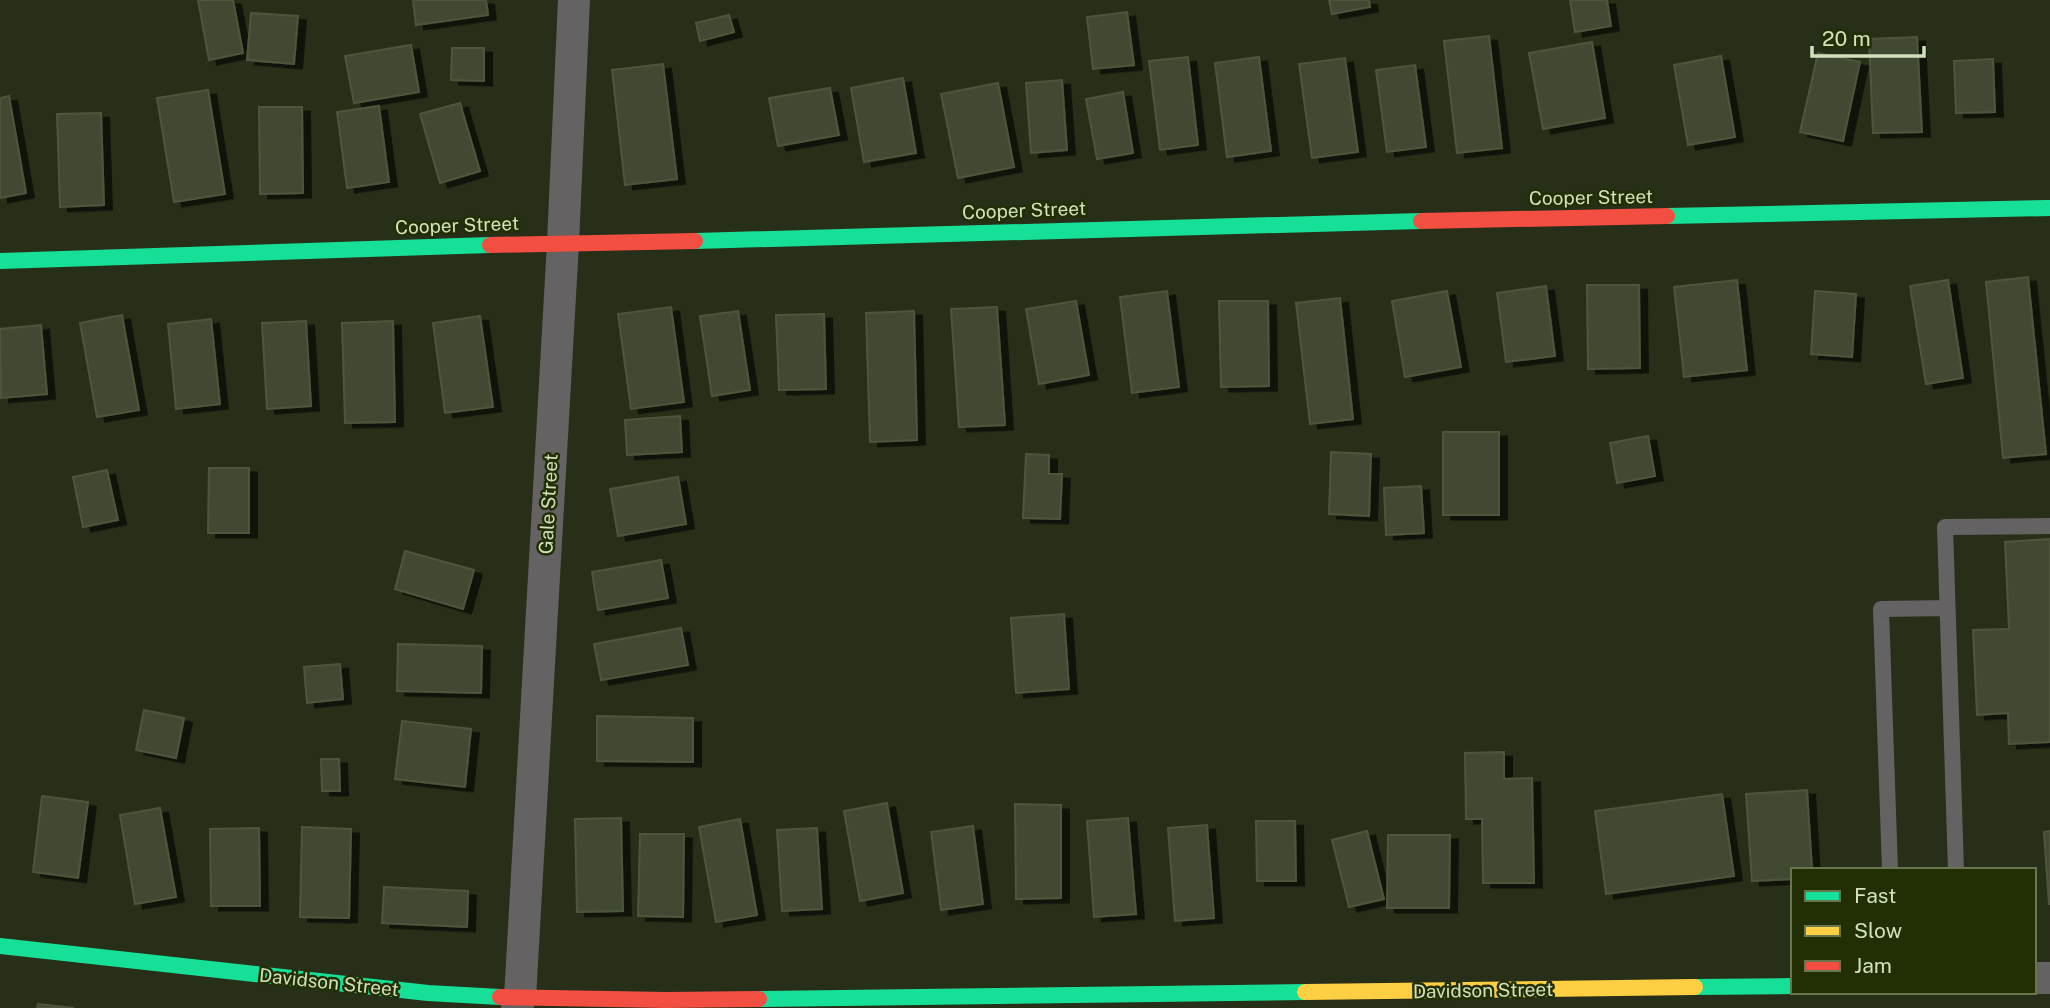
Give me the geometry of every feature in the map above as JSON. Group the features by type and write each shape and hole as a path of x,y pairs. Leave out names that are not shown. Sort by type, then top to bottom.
{"street":[{"name":"Gale Street","path":"519,1003 563,243 574,0"},
{"name":"Cooper Street","path":"0,261 563,243 846,238 1161,226 2050,208"},
{"name":"Davidson Street","path":"0,946 519,1003 1791,986"}],"lane":[{"path":"1956,868 1945,527 2050,526"},
{"path":"1890,868 1881,609 1946,608"}],"building":[{"path":"198,0 233,0 243,53 209,60"},
{"path":"413,0 486,0 488,15 416,25"},
{"path":"1329,0 1369,0 1370,7 1332,14"},
{"path":"1570,0 1607,0 1611,26 1575,32"},
{"path":"1127,12 1134,65 1093,69 1087,17"},
{"path":"251,13 298,16 294,64 247,60"},
{"path":"729,15 734,32 700,41 696,23"},
{"path":"1489,36 1502,148 1457,153 1444,41"},
{"path":"1917,37 1922,132 1873,133 1869,39"},
{"path":"1592,42 1605,118 1543,129 1529,53"},
{"path":"411,45 419,92 354,103 345,56"},
{"path":"452,48 484,48 484,81 451,80"},
{"path":"1818,53 1860,62 1843,141 1800,132"},
{"path":"1721,56 1735,137 1688,145 1674,65"},
{"path":"1188,57 1198,145 1160,150 1149,61"},
{"path":"1259,57 1271,151 1227,157 1215,63"},
{"path":"1345,58 1358,152 1312,158 1299,64"},
{"path":"1993,59 1995,112 1956,113 1954,61"},
{"path":"663,64 677,179 625,185 612,70"},
{"path":"1415,65 1426,147 1387,152 1376,70"},
{"path":"903,78 916,153 864,162 851,88"},
{"path":"1062,80 1067,150 1031,153 1026,83"},
{"path":"998,83 1014,167 958,178 941,94"},
{"path":"830,88 839,135 778,146 769,98"},
{"path":"208,90 225,194 174,202 157,98"},
{"path":"1123,92 1133,153 1097,159 1086,99"},
{"path":"9,96 26,193 0,198 0,98"},
{"path":"460,103 480,171 440,183 420,114"},
{"path":"379,106 389,182 347,188 337,112"},
{"path":"259,107 302,107 303,193 260,194"},
{"path":"101,113 104,205 60,207 57,114"},
{"path":"2028,277 2046,454 2003,458 1986,282"},
{"path":"1737,280 1747,370 1684,377 1674,287"},
{"path":"1948,280 1963,378 1926,384 1910,286"},
{"path":"1587,285 1639,285 1640,368 1588,369"},
{"path":"1546,286 1555,356 1506,362 1497,293"},
{"path":"1167,291 1179,387 1132,393 1120,297"},
{"path":"1447,291 1461,367 1405,377 1392,301"},
{"path":"1815,291 1856,294 1852,357 1811,354"},
{"path":"1340,298 1353,419 1310,424 1296,303"},
{"path":"1076,301 1089,375 1039,384 1026,309"},
{"path":"1219,301 1268,301 1269,386 1221,387"},
{"path":"671,307 684,402 631,409 618,314"},
{"path":"997,307 1005,425 959,427 951,309"},
{"path":"738,311 750,390 712,396 700,316"},
{"path":"914,311 917,440 870,442 866,313"},
{"path":"824,314 826,389 779,390 776,315"},
{"path":"122,315 139,410 97,417 80,323"},
{"path":"480,316 493,407 445,413 433,323"},
{"path":"211,319 220,404 176,409 168,324"},
{"path":"306,321 311,406 267,409 262,323"},
{"path":"393,321 395,422 345,423 342,323"},
{"path":"41,325 47,394 1,398 0,329"},
{"path":"680,416 682,452 627,455 625,420"},
{"path":"1443,432 1499,432 1499,515 1443,515"},
{"path":"1648,436 1655,476 1617,483 1610,443"},
{"path":"1331,452 1371,454 1369,516 1329,514"},
{"path":"1026,454 1049,455 1049,474 1062,474 1060,519 1023,518"},
{"path":"209,468 249,468 249,533 208,533"},
{"path":"107,470 118,520 83,527 73,477"},
{"path":"678,477 686,524 618,536 610,489"},
{"path":"1421,486 1424,533 1386,535 1384,488"},
{"path":"2050,539 2050,742 2009,744 2008,713 1977,715 1973,630 2009,629 2005,542"},
{"path":"405,551 474,570 463,609 395,589"},
{"path":"661,560 668,598 598,610 592,572"},
{"path":"1064,614 1069,689 1016,693 1011,618"},
{"path":"681,628 688,665 601,680 594,644"},
{"path":"398,644 482,646 481,693 397,691"},
{"path":"340,664 343,699 307,703 304,667"},
{"path":"144,710 184,718 176,758 136,750"},
{"path":"597,716 693,718 693,762 597,761"},
{"path":"402,721 471,729 465,787 395,779"},
{"path":"1504,752 1504,779 1532,778 1534,883 1483,883 1482,819 1466,819 1465,753"},
{"path":"321,759 339,759 340,791 322,791"},
{"path":"1807,790 1812,868 1791,868 1791,879 1752,881 1746,794"},
{"path":"1722,794 1734,876 1606,894 1595,811"},
{"path":"42,796 88,802 78,878 33,872"},
{"path":"887,803 903,893 860,901 844,811"},
{"path":"1015,804 1061,805 1061,898 1016,899"},
{"path":"160,808 176,897 135,904 120,815"},
{"path":"621,818 623,911 577,912 575,819"},
{"path":"1128,818 1136,914 1094,917 1087,821"},
{"path":"740,819 757,915 716,922 699,827"},
{"path":"1256,821 1295,821 1296,881 1257,881"},
{"path":"1207,825 1214,918 1175,921 1168,828"},
{"path":"973,826 983,904 941,910 931,832"},
{"path":"302,827 351,829 349,918 300,917"},
{"path":"259,828 260,906 211,906 210,829"},
{"path":"817,828 822,909 782,911 777,830"},
{"path":"1367,831 1384,899 1349,907 1332,840"},
{"path":"2050,831 2050,904 2049,904 2044,832"},
{"path":"640,834 684,834 683,917 638,916"},
{"path":"1388,835 1450,835 1449,908 1387,908"},
{"path":"384,887 468,891 467,927 382,923"},
{"path":"38,1004 74,1008 37,1008"}],"traffic: fast":[{"path":"1667,216 2050,208"},
{"path":"695,241 1421,221"},
{"path":"0,261 490,245"},
{"path":"0,946 428,993 500,997"},
{"path":"1695,987 1791,986"},
{"path":"759,999 1305,992"}],"traffic: slow":[{"path":"1305,992 1695,987"}],"traffic: jam":[{"path":"1421,221 1667,216"},
{"path":"490,245 695,241"},
{"path":"500,997 759,999"}]}
